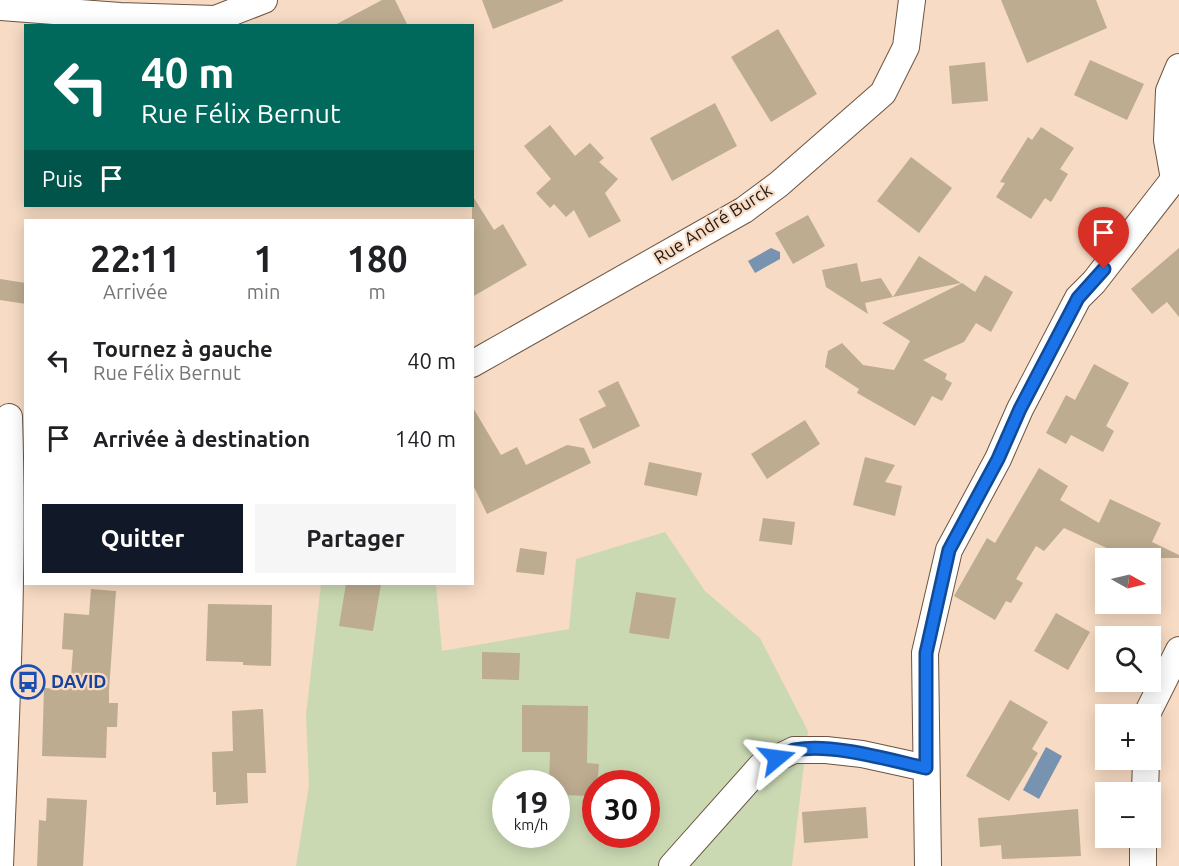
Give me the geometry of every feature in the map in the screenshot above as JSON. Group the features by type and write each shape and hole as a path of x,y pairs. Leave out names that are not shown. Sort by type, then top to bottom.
{"street":[{"path":"0,7 120,16 215,19 264,0"},
{"name":"Rue André Burck","path":"474,363 744,210 779,184 883,93 906,47 912,0"},
{"path":"928,866 926,653 949,550 998,459 1020,409 1078,298 1094,282 1176,177 1167,140 1169,91 1179,68"},
{"path":"0,866 11,595 12,415"},
{"path":"1152,704 1179,650"},
{"path":"672,866 761,766 794,750 826,750 862,754 926,768"},
{"path":"1143,848 1143,866"}],"green space":[{"path":"665,532 705,591 760,638 808,731 792,866 296,866 309,785 306,715 321,585 436,585 442,651 569,629 576,559"}],"water":[{"path":"771,248 780,252 780,259 755,273 748,261"},
{"path":"1046,747 1062,756 1039,799 1023,790"}],"building":[{"path":"382,0 395,0 407,24 337,24"},
{"path":"482,0 563,0 563,1 493,29"},
{"path":"1001,0 1096,0 1107,28 1027,63"},
{"path":"778,29 817,94 771,122 731,57"},
{"path":"1090,60 1144,84 1127,120 1074,95"},
{"path":"985,62 988,101 952,104 949,66"},
{"path":"715,103 737,146 672,181 650,138"},
{"path":"550,125 575,156 590,143 604,158 599,162 618,179 605,193 621,221 589,238 574,210 566,217 554,204 550,208 536,193 551,179 524,146"},
{"path":"1041,127 1074,148 1060,169 1068,174 1051,202 1045,198 1031,219 996,197 1005,183 1000,182 1028,137 1032,140"},
{"path":"911,157 952,188 919,233 877,201"},
{"path":"474,198 494,230 503,224 527,265 474,296 474,219 472,219"},
{"path":"808,215 825,246 793,264 775,233"},
{"path":"1179,248 1179,317 1167,302 1152,314 1131,289"},
{"path":"919,256 961,283 893,297"},
{"path":"857,263 861,282 881,278 893,297 865,303 868,314 826,287 822,270"},
{"path":"985,275 1013,292 991,332 976,323 964,342 923,360 947,374 945,379 952,383 942,401 932,396 915,426 857,393 859,389 825,367 828,351 842,343 863,365 894,370 910,341 882,323 962,283 975,292"},
{"path":"0,279 24,283 24,304 0,300"},
{"path":"1094,364 1129,383 1106,426 1114,431 1103,452 1071,435 1066,444 1046,433 1066,395 1075,400"},
{"path":"618,381 640,426 593,449 579,419 606,406 598,391"},
{"path":"474,409 501,455 517,447 526,465 567,445 584,448 591,463 487,514 474,487"},
{"path":"805,420 820,444 767,479 751,454"},
{"path":"865,457 895,465 885,482 902,486 895,516 853,505"},
{"path":"649,462 702,473 697,496 644,485"},
{"path":"1039,468 1068,486 1060,500 1099,523 1110,499 1161,523 1152,542 1179,555 1179,558 1161,558 1161,548 1107,548 1064,528 1044,551 1036,546 1016,579 1023,583 1011,603 1006,601 995,620 954,596 987,538 995,543"},
{"path":"763,518 795,522 792,545 759,541"},
{"path":"520,548 547,552 544,575 516,572"},
{"path":"346,585 381,585 373,631 339,626"},
{"path":"91,589 116,591 109,703 118,703 117,727 107,727 106,758 42,756 44,688 70,689 73,650 62,649 64,613 89,615"},
{"path":"636,592 676,598 669,639 629,633"},
{"path":"208,604 272,605 271,666 243,665 243,662 206,661"},
{"path":"1056,613 1090,632 1068,670 1034,651"},
{"path":"482,652 520,653 519,680 482,679"},
{"path":"1010,700 1048,722 1032,749 1038,753 1009,801 966,776"},
{"path":"522,705 588,706 587,763 599,764 598,770 582,770 582,796 570,795 570,770 549,770 550,752 522,752"},
{"path":"263,709 266,773 247,773 248,803 216,805 216,792 213,792 212,752 233,751 232,711"},
{"path":"47,798 87,800 83,866 37,866 39,820 46,821"},
{"path":"866,807 868,838 804,843 802,812"},
{"path":"1078,809 1081,856 1002,859 1001,845 980,847 978,818"}],"place":[{"name":"DAVID","path":"28,682"}],"route":[{"path":"777,758 794,750 826,750 862,754 926,768 926,653 949,550 998,459 1020,409 1078,298 1104,269"}]}
